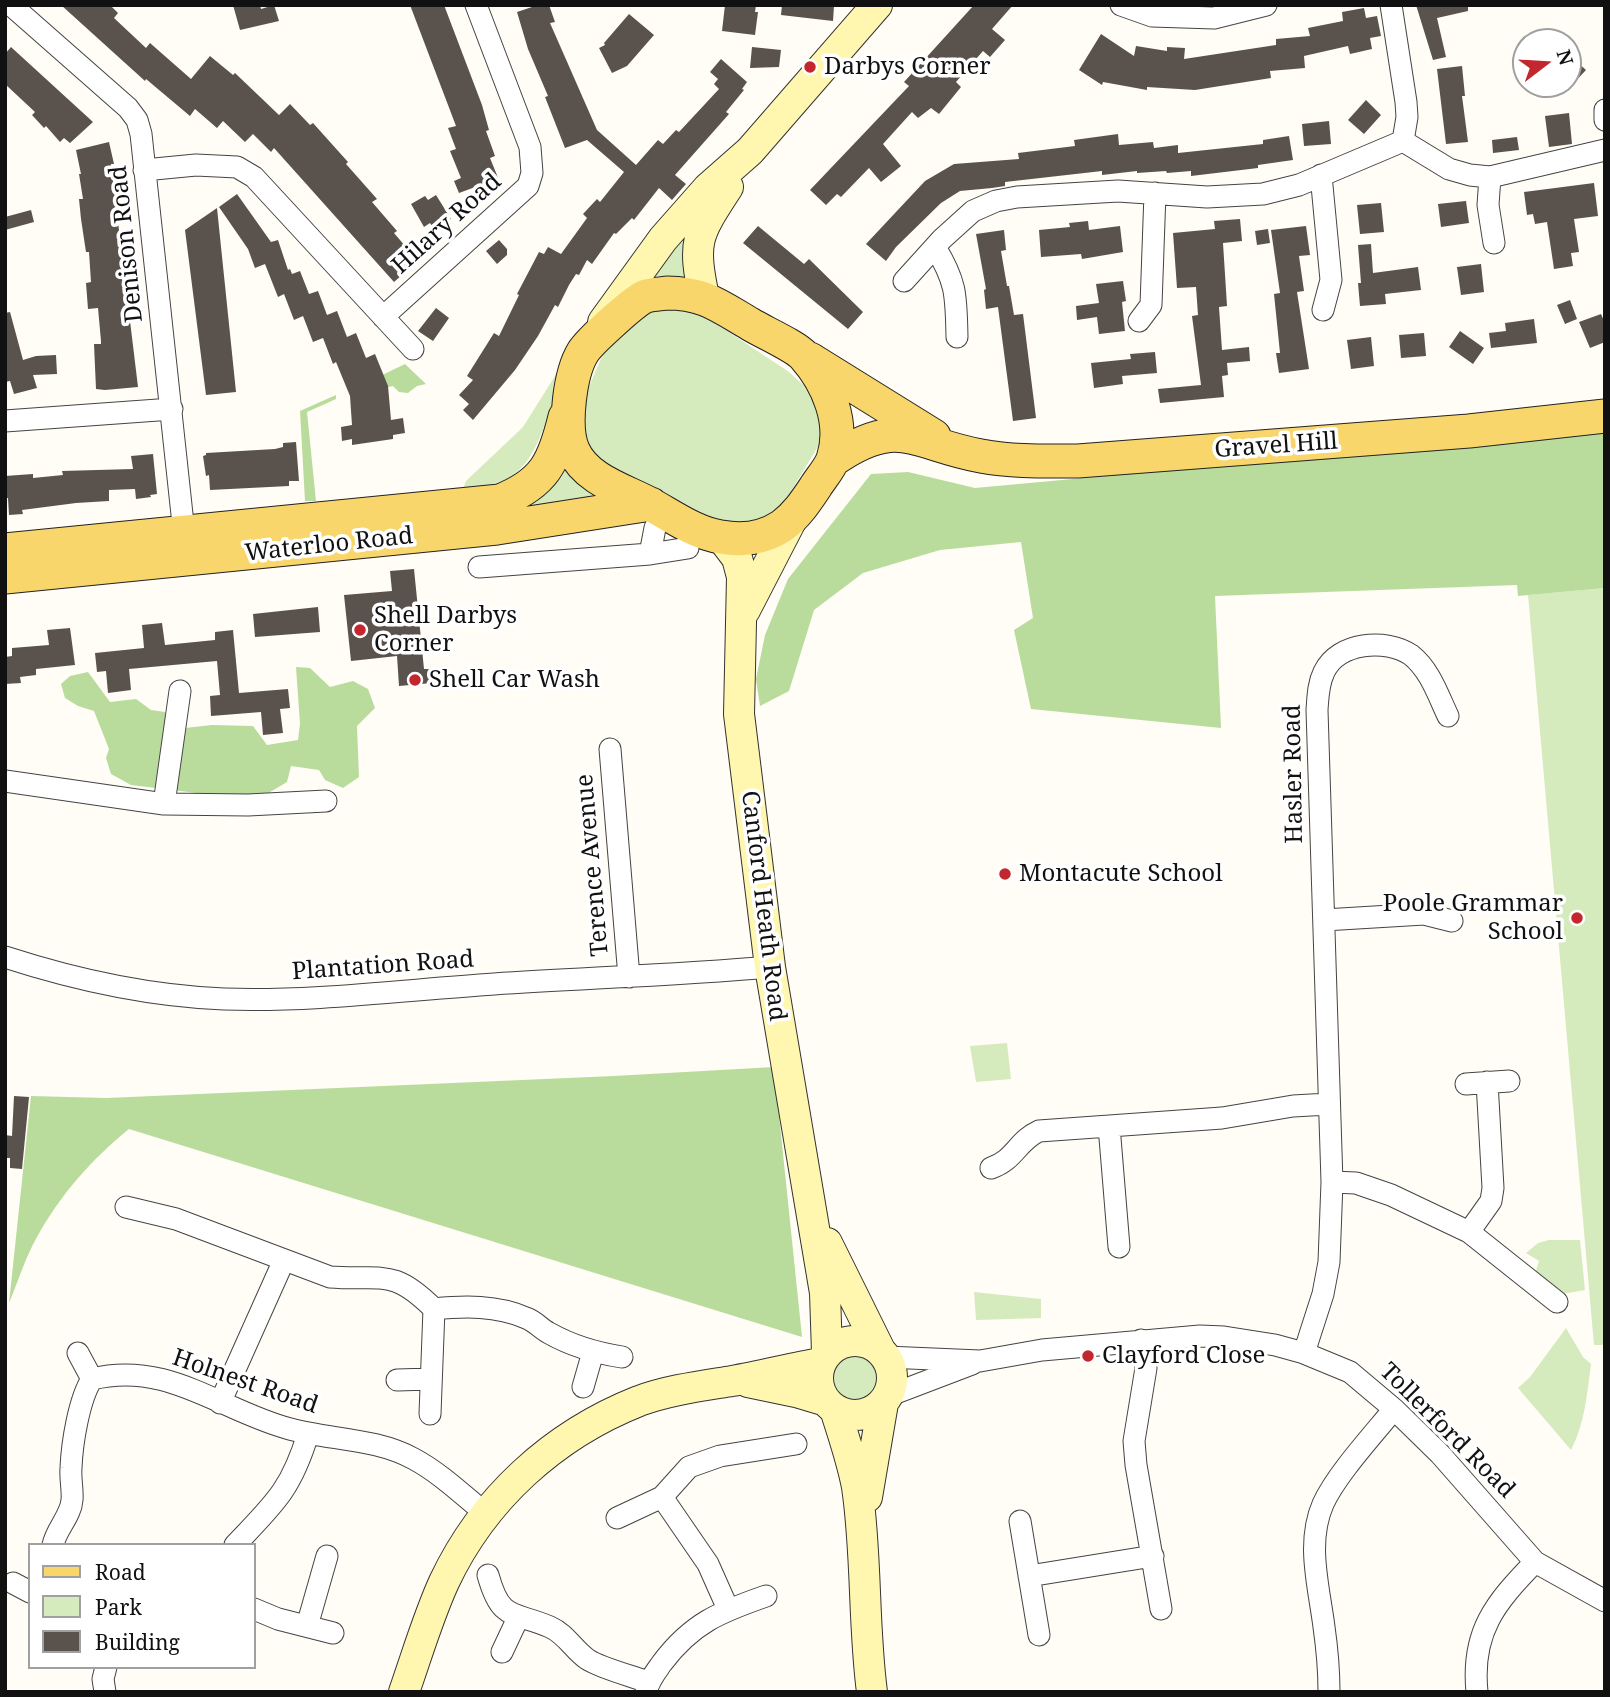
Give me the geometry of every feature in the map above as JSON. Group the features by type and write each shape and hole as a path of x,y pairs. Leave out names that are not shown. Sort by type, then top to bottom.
{"main road":[{"path":"802,354 824,383 834,407 836,439 833,460 792,519 761,536 743,539 703,533 604,481 585,467 573,450 568,425 570,399 573,379 583,351 663,239 708,188 750,151 877,5"},
{"path":"583,351 645,296 677,293 704,297 697,264 697,243 707,219 750,151"},
{"name":"Gravel Hill","path":"704,297 885,403 949,447"},
{"name":"Waterloo Road","path":"5,550 500,501 526,489 543,473 556,453 570,399"},
{"name":"Gravel Hill","path":"833,460 849,448 876,436 895,434 978,456 1024,462 1078,461 1469,431 1605,416"},
{"name":"Waterloo Road","path":"5,578 496,528 656,508"},
{"name":"Canford Heath Road","path":"742,617 792,519"},
{"name":"Canford Heath Road","path":"721,537 737,558 742,576 738,714 770,967 825,1293 824,1358"},
{"name":"Canford Heath Road","path":"807,1195 836,1263 883,1353"},
{"path":"404,1692 444,1582 486,1514 509,1486 565,1439 604,1416 641,1400 683,1388 734,1381 824,1358 836,1346 847,1341 870,1343 883,1353 893,1376 870,1469 862,1539"},
{"path":"824,1358 818,1383 848,1445 854,1471 862,1539 866,1644 872,1692"},
{"path":"734,1381 763,1384 854,1415 875,1410 886,1400"}],"street":[{"name":"Denison Road","path":"11,5 128,108 137,120 141,134 184,533"},
{"name":"Hilary Road","path":"383,317 528,186 532,173 530,147 476,5"},
{"path":"1121,5 1152,16 1214,18 1266,5"},
{"path":"1391,5 1404,74 1407,109 1403,141"},
{"path":"1605,110 1605,120"},
{"path":"904,281 935,247 974,211 996,201 1017,197 1118,191 1207,197 1248,196 1299,185 1403,141"},
{"path":"1403,141 1449,169 1490,177 1605,150"},
{"path":"145,170 196,165 237,167 254,177 413,349"},
{"path":"1321,175 1331,280 1323,310"},
{"path":"1490,177 1488,205 1494,243"},
{"path":"1139,321 1151,305 1155,193"},
{"path":"935,247 947,266 955,290 957,337"},
{"path":"5,421 172,409"},
{"path":"650,554 656,508"},
{"path":"479,567 650,554 688,548"},
{"name":"Hasler Road","path":"1304,1353 1323,1294 1327,1272 1332,1182 1317,710 1324,670 1337,657 1354,647 1391,646 1410,655 1426,670 1448,716"},
{"path":"164,804 180,691"},
{"name":"Terence Avenue","path":"610,749 629,977"},
{"path":"5,781 164,804 248,805 326,801"},
{"path":"1324,920 1424,914 1452,921"},
{"name":"Plantation Road","path":"5,957 100,984 220,999 275,1000 770,967"},
{"path":"1469,1231 1491,1201 1493,1188 1477,1083 1509,1081"},
{"path":"991,1168 1003,1164 1029,1135 1039,1131 1222,1118 1293,1106 1329,1104"},
{"path":"1109,1126 1118,1247"},
{"path":"1332,1182 1356,1182 1469,1231 1527,1268 1557,1302"},
{"path":"126,1207 176,1219 330,1277 351,1279 379,1276 400,1281 418,1293 434,1309 430,1414"},
{"path":"220,1403 284,1260"},
{"path":"434,1309 459,1306 495,1309 528,1318 545,1331 593,1352 622,1357"},
{"name":"Tollerford Road","path":"886,1400 980,1361 1042,1350 1142,1340 1224,1337 1304,1353 1350,1372 1394,1409 1440,1454 1535,1562 1605,1601"},
{"path":"1142,1340 1145,1381 1133,1441 1161,1609"},
{"path":"583,1387 593,1352"},
{"path":"53,1543 72,1503 71,1468 76,1429 87,1387 92,1379 78,1353"},
{"name":"Tollerford Road","path":"883,1353 980,1361"},
{"name":"Holnest Road","path":"92,1379 120,1374 152,1377 188,1386 246,1415 308,1434 388,1448 414,1459 486,1514"},
{"path":"397,1380 431,1379"},
{"path":"1329,1692 1314,1549 1318,1519 1334,1486 1394,1409"},
{"path":"237,1543 278,1501 300,1458 308,1434"},
{"path":"617,1518 662,1497 689,1467 720,1456 796,1444"},
{"path":"662,1497 708,1564 728,1609"},
{"path":"1020,1521 1039,1636"},
{"path":"307,1626 327,1556"},
{"path":"1029,1576 1153,1556"},
{"path":"1477,1692 1480,1634 1494,1609 1535,1562"},
{"path":"488,1575 494,1597 517,1618 550,1627 567,1638 587,1659 647,1687 676,1645 695,1627 728,1609 766,1596"},
{"path":"256,1610 278,1619 333,1633"},
{"path":"502,1652 517,1618"},
{"path":"105,1692 103,1679 106,1669"}],"green space":[{"path":"687,233 688,277 657,276 640,282"},
{"path":"691,307 789,372 810,391 822,417 820,443 790,493 776,511 764,520 726,527 615,476 583,446 581,408 605,349 638,312"},
{"path":"595,312 526,463 502,481 463,489 466,481 523,427"},
{"path":"405,364 426,384 417,386 408,393 399,392 393,386 384,388 376,378"},
{"path":"336,395 336,399 307,412 316,501 305,501 300,411"},
{"path":"1605,430 1605,588 1518,596 1517,585 1215,596 1221,728 1031,709 1014,630 1033,618 1021,542 940,550 863,573 814,610 789,691 760,706 756,679 765,635 788,579 871,474 908,472 975,488"},
{"path":"569,464 607,499 436,518 542,496 561,478"},
{"name":"Poole Grammar School","path":"1605,588 1605,1345 1594,1345 1528,595"},
{"path":"296,667 310,668 330,687 353,681 368,689 375,708 357,726 359,777 343,788 325,780 319,770 291,766 287,782 265,795 221,796 131,785 111,774 106,758 109,749 94,711 65,698 61,684 70,676 88,672 110,702 136,699 151,710 165,712 167,730 212,725 253,726 267,745 298,740 300,724"},
{"path":"1007,1043 1011,1079 976,1082 970,1046"},
{"path":"774,1067 802,1337 129,1129 90,1165 56,1206 33,1245 9,1303 31,1096 107,1098"},
{"path":"1549,1240 1580,1240 1585,1290 1557,1295 1534,1277 1539,1261 1526,1253 1538,1243"},
{"path":"974,1292 1041,1299 1041,1318 976,1320"},
{"path":"1566,1328 1583,1357 1591,1364 1582,1419 1571,1450 1518,1388 1530,1377"},
{"path":"854,1354 870,1361 877,1377 870,1393 854,1400 838,1393 831,1377 838,1361"}],"building":[{"path":"61,5 110,5 118,13 114,18 146,48 150,43 191,79 210,56 233,75 235,73 279,115 290,104 310,125 313,123 348,162 346,164 377,199 372,202 418,261 394,282 274,148 271,152 253,134 245,142 223,121 217,128 195,109 190,116 146,79 145,81"},
{"path":"233,5 260,5 261,9 274,5 279,21 240,30"},
{"path":"410,5 444,5 482,105 489,130 486,131 495,156 490,158 501,185 480,193 478,186 459,193 454,181 461,178 450,151 456,149 448,128 456,126"},
{"path":"538,5 549,5 555,22 550,23 597,130 636,165 658,140 663,144 676,130 679,132 719,89 714,84 718,79 710,72 721,59 747,82 742,89 744,90 726,112 729,114 675,175 686,184 672,200 659,188 634,220 632,218 614,233 592,264 587,260 579,275 576,274 569,285 558,307 555,305 515,370 473,420 463,410 469,404 459,395 473,380 467,376 494,333 499,336 539,252 544,254 548,247 561,254 587,218 583,214 597,199 600,202 624,172 587,140 565,148 517,12"},
{"path":"725,5 756,5 755,12 758,12 755,35 722,31"},
{"path":"782,5 834,6 833,21 781,15"},
{"path":"974,5 1013,5 992,29 1005,40 990,57 983,51 956,82 961,87 939,114 931,108 918,118 912,112 883,144 901,166 881,182 869,168 841,197 837,194 826,205 810,190 909,86 904,82"},
{"path":"1416,5 1468,5 1468,11 1437,18 1446,57 1433,60"},
{"path":"1364,8 1366,18 1377,16 1381,36 1370,38 1372,49 1350,54 1348,46 1304,56 1305,68 1270,71 1271,78 1195,90 1147,87 1147,90 1103,82 1102,85 1079,70 1101,34 1134,56 1136,46 1167,51 1167,47 1185,48 1184,59 1276,45 1276,39 1310,36 1308,28 1343,21 1342,12"},
{"path":"629,14 654,35 627,66 612,73 599,48 605,45"},
{"path":"11,47 93,122 70,143 64,138 60,142 46,126 44,128 32,115 35,112 5,84 5,54"},
{"path":"752,47 781,50 779,67 750,68"},
{"path":"1462,66 1465,96 1462,96 1468,142 1446,144 1437,69"},
{"path":"1366,100 1381,115 1364,134 1348,120"},
{"path":"1569,113 1572,144 1549,147 1545,116"},
{"path":"1329,121 1331,144 1304,146 1302,124"},
{"path":"1118,134 1119,145 1153,142 1154,148 1178,145 1178,153 1263,144 1263,140 1289,136 1293,160 1258,165 1258,168 1191,176 1191,171 1137,171 1102,175 1102,171 1005,182 1005,186 960,191 941,203 896,247 886,261 866,244 925,181 954,164 1019,159 1018,153 1075,146 1074,140"},
{"path":"1517,137 1519,150 1493,153 1492,140"},
{"path":"109,142 114,164 111,164 138,387 105,390 96,389 94,344 101,344 101,341 98,308 88,309 86,283 91,282 89,252 86,252 81,219 79,199 83,199 76,150"},
{"path":"1594,183 1598,216 1574,219 1579,252 1571,253 1573,266 1554,269 1547,222 1535,224 1533,214 1527,215 1524,192"},
{"path":"237,194 271,242 278,240 288,270 290,269 292,274 300,271 309,294 318,291 327,315 337,311 347,337 356,333 366,358 375,354 388,386 391,420 403,418 405,433 393,435 393,439 352,445 352,439 342,441 341,427 352,425 350,396 336,362 333,364 323,338 313,342 303,316 294,320 284,294 278,297 265,264 255,268 248,249 219,207"},
{"path":"436,195 451,219 434,230 430,223 424,227 411,204 425,196 428,200"},
{"path":"1466,201 1469,223 1441,227 1438,204"},
{"path":"1381,203 1384,232 1360,234 1357,205"},
{"path":"217,208 236,392 206,395 185,230"},
{"path":"31,210 34,222 5,230 5,217"},
{"path":"1240,219 1242,241 1223,243 1227,306 1219,307 1222,350 1249,347 1250,361 1227,363 1228,375 1222,376 1224,397 1160,403 1158,389 1201,385 1192,316 1198,315 1196,287 1177,288 1173,233 1215,229 1214,221"},
{"path":"1088,221 1089,230 1120,226 1123,252 1082,259 1081,254 1041,257 1039,230 1070,227 1069,223"},
{"path":"758,226 804,264 809,259 863,312 848,329 743,243"},
{"path":"1306,226 1310,255 1299,256 1304,291 1297,292 1309,369 1279,373 1276,353 1280,353 1274,294 1280,293 1271,230"},
{"path":"1268,229 1270,243 1257,245 1255,231"},
{"path":"1004,230 1006,250 1001,251 1014,315 1023,314 1036,418 1013,421 998,307 986,309 986,289 976,234"},
{"path":"499,240 507,249 507,255 497,264 486,251"},
{"path":"1371,244 1373,273 1418,267 1421,290 1385,294 1386,304 1360,306 1358,245"},
{"path":"1481,264 1484,292 1461,295 1457,267"},
{"path":"1123,281 1126,301 1122,302 1125,331 1099,334 1097,317 1077,320 1076,306 1099,303 1096,284"},
{"path":"1570,300 1577,319 1565,324 1557,305"},
{"path":"436,308 449,318 433,341 418,331"},
{"path":"10,312 23,360 56,355 57,374 33,375 37,388 14,394 10,381 5,382 5,313"},
{"path":"1601,314 1605,323 1605,342 1590,348 1579,322"},
{"path":"1534,319 1537,343 1491,348 1489,333 1506,331 1505,323"},
{"path":"1460,331 1484,348 1473,364 1449,347"},
{"path":"1424,333 1426,356 1401,358 1399,335"},
{"path":"1371,337 1374,366 1351,369 1347,340"},
{"path":"1155,352 1157,373 1122,376 1123,384 1094,388 1091,363 1131,359 1130,354"},
{"path":"296,442 299,481 289,481 289,486 210,490 203,456 206,453 275,449 283,447 283,443"},
{"path":"153,454 157,494 150,495 151,497 136,499 135,489 109,490 109,501 22,510 23,514 9,515 8,498 5,498 5,476 33,474 33,478 63,475 62,471 133,469 131,456"},
{"path":"414,569 424,669 431,669 432,683 399,686 397,656 351,661 344,595 392,591 390,571"},
{"path":"318,607 320,632 255,637 253,614"},
{"path":"162,623 165,645 215,640 215,632 233,630 239,693 288,689 290,708 280,709 283,733 263,735 261,712 211,716 210,696 220,695 217,661 129,669 131,690 108,693 106,671 97,672 95,653 144,648 142,625"},
{"path":"70,628 75,665 36,669 36,675 20,677 21,683 5,684 5,657 12,656 12,648 49,645 47,630"},
{"path":"14,1096 29,1097 22,1169 10,1168 10,1158 5,1158 5,1135 12,1136"}],"place":[{"name":"Darbys Corner","path":"810,67"},
{"name":"Shell Darbys Corner","path":"360,630"},
{"name":"Shell Car Wash","path":"415,680"},
{"name":"Montacute School","path":"1005,874"},
{"name":"Poole Grammar School","path":"1577,918"},
{"name":"Clayford Close","path":"1088,1356"}]}
